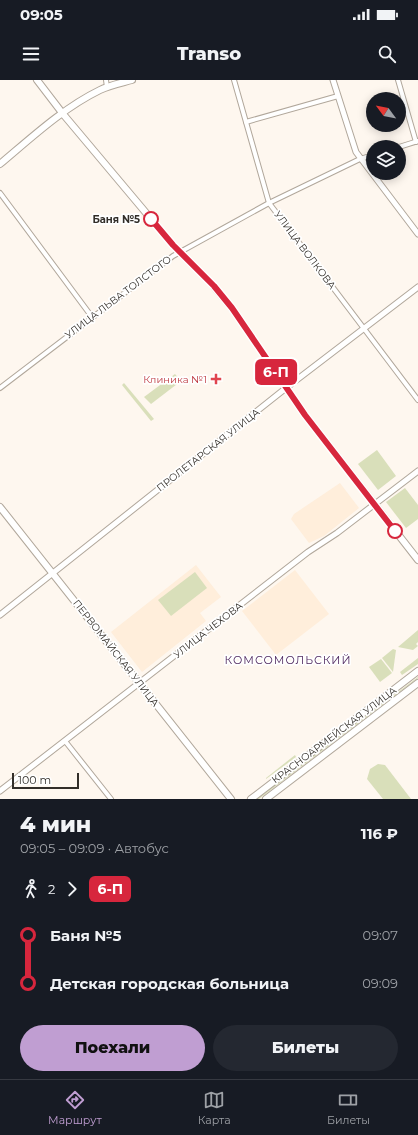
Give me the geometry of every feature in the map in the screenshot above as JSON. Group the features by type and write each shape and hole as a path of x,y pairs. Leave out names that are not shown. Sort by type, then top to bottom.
{"main road":[{"path":"37,80 63,114 180,252 232,308 286,388 418,560"},
{"path":"0,164 63,114 89,96 107,87 132,80"},
{"name":"ПЕРВОМАЙСКАЯ УЛИЦА","path":"0,507 231,799"},
{"name":"КРАСНОАРМЕЙСКАЯ УЛИЦА","path":"251,799 418,671"},
{"name":"КРАСНОАРМЕЙСКАЯ УЛИЦА","path":"266,799 418,683"}],"street":[{"path":"106,80 107,87"},
{"name":"УЛИЦА ВОЛКОВА","path":"234,80 269,203 418,400"},
{"path":"333,80 352,143 360,159 418,234"},
{"path":"398,80 417,142 406,145"},
{"path":"246,122 338,96"},
{"name":"УЛИЦА ЛЬВА ТОЛСТОГО","path":"0,388 92,316 180,252 269,203 366,157"},
{"path":"0,193 92,316"},
{"name":"ПРОЛЕТАРСКАЯ УЛИЦА","path":"0,615 286,388 418,287"},
{"name":"УЛИЦА ЧЕХОВА","path":"0,792 308,552 418,471"},
{"path":"65,741 111,799"}],"shaded area":[{"path":"340,483 359,508 324,536 309,543 291,519 294,514"},
{"path":"196,565 221,597 200,613 206,621 142,672 111,632"},
{"path":"295,570 329,614 276,655 242,611"}],"green space":[{"path":"175,374 181,381 151,404 144,397"},
{"path":"124,383 154,419 151,421 122,385"},
{"path":"377,450 396,476 378,490 358,464"},
{"path":"405,488 418,505 418,519 406,528 386,502"},
{"path":"195,572 207,588 171,616 158,600"},
{"path":"418,630 418,642 416,644 418,646 413,650 398,647"},
{"path":"393,649 396,650 393,672 382,658"},
{"path":"418,658 418,664 402,675 400,672"},
{"path":"381,659 392,673 380,682 369,667"},
{"path":"418,677 259,799 256,799"},
{"path":"295,755 296,757 266,779 266,778"},
{"path":"378,764 385,765 411,799 383,799 367,779 370,769"}],"bus line":[{"name":"6-П","path":"151,219 173,245 222,295 253,338 291,396 395,531"}],"place":[{"name":"Баня №5","path":"151,219"},
{"name":"Клиника №1","path":"216,379"}],"district":[{"name":"КОМСОМОЛЬСКИЙ","path":"288,660"}]}
